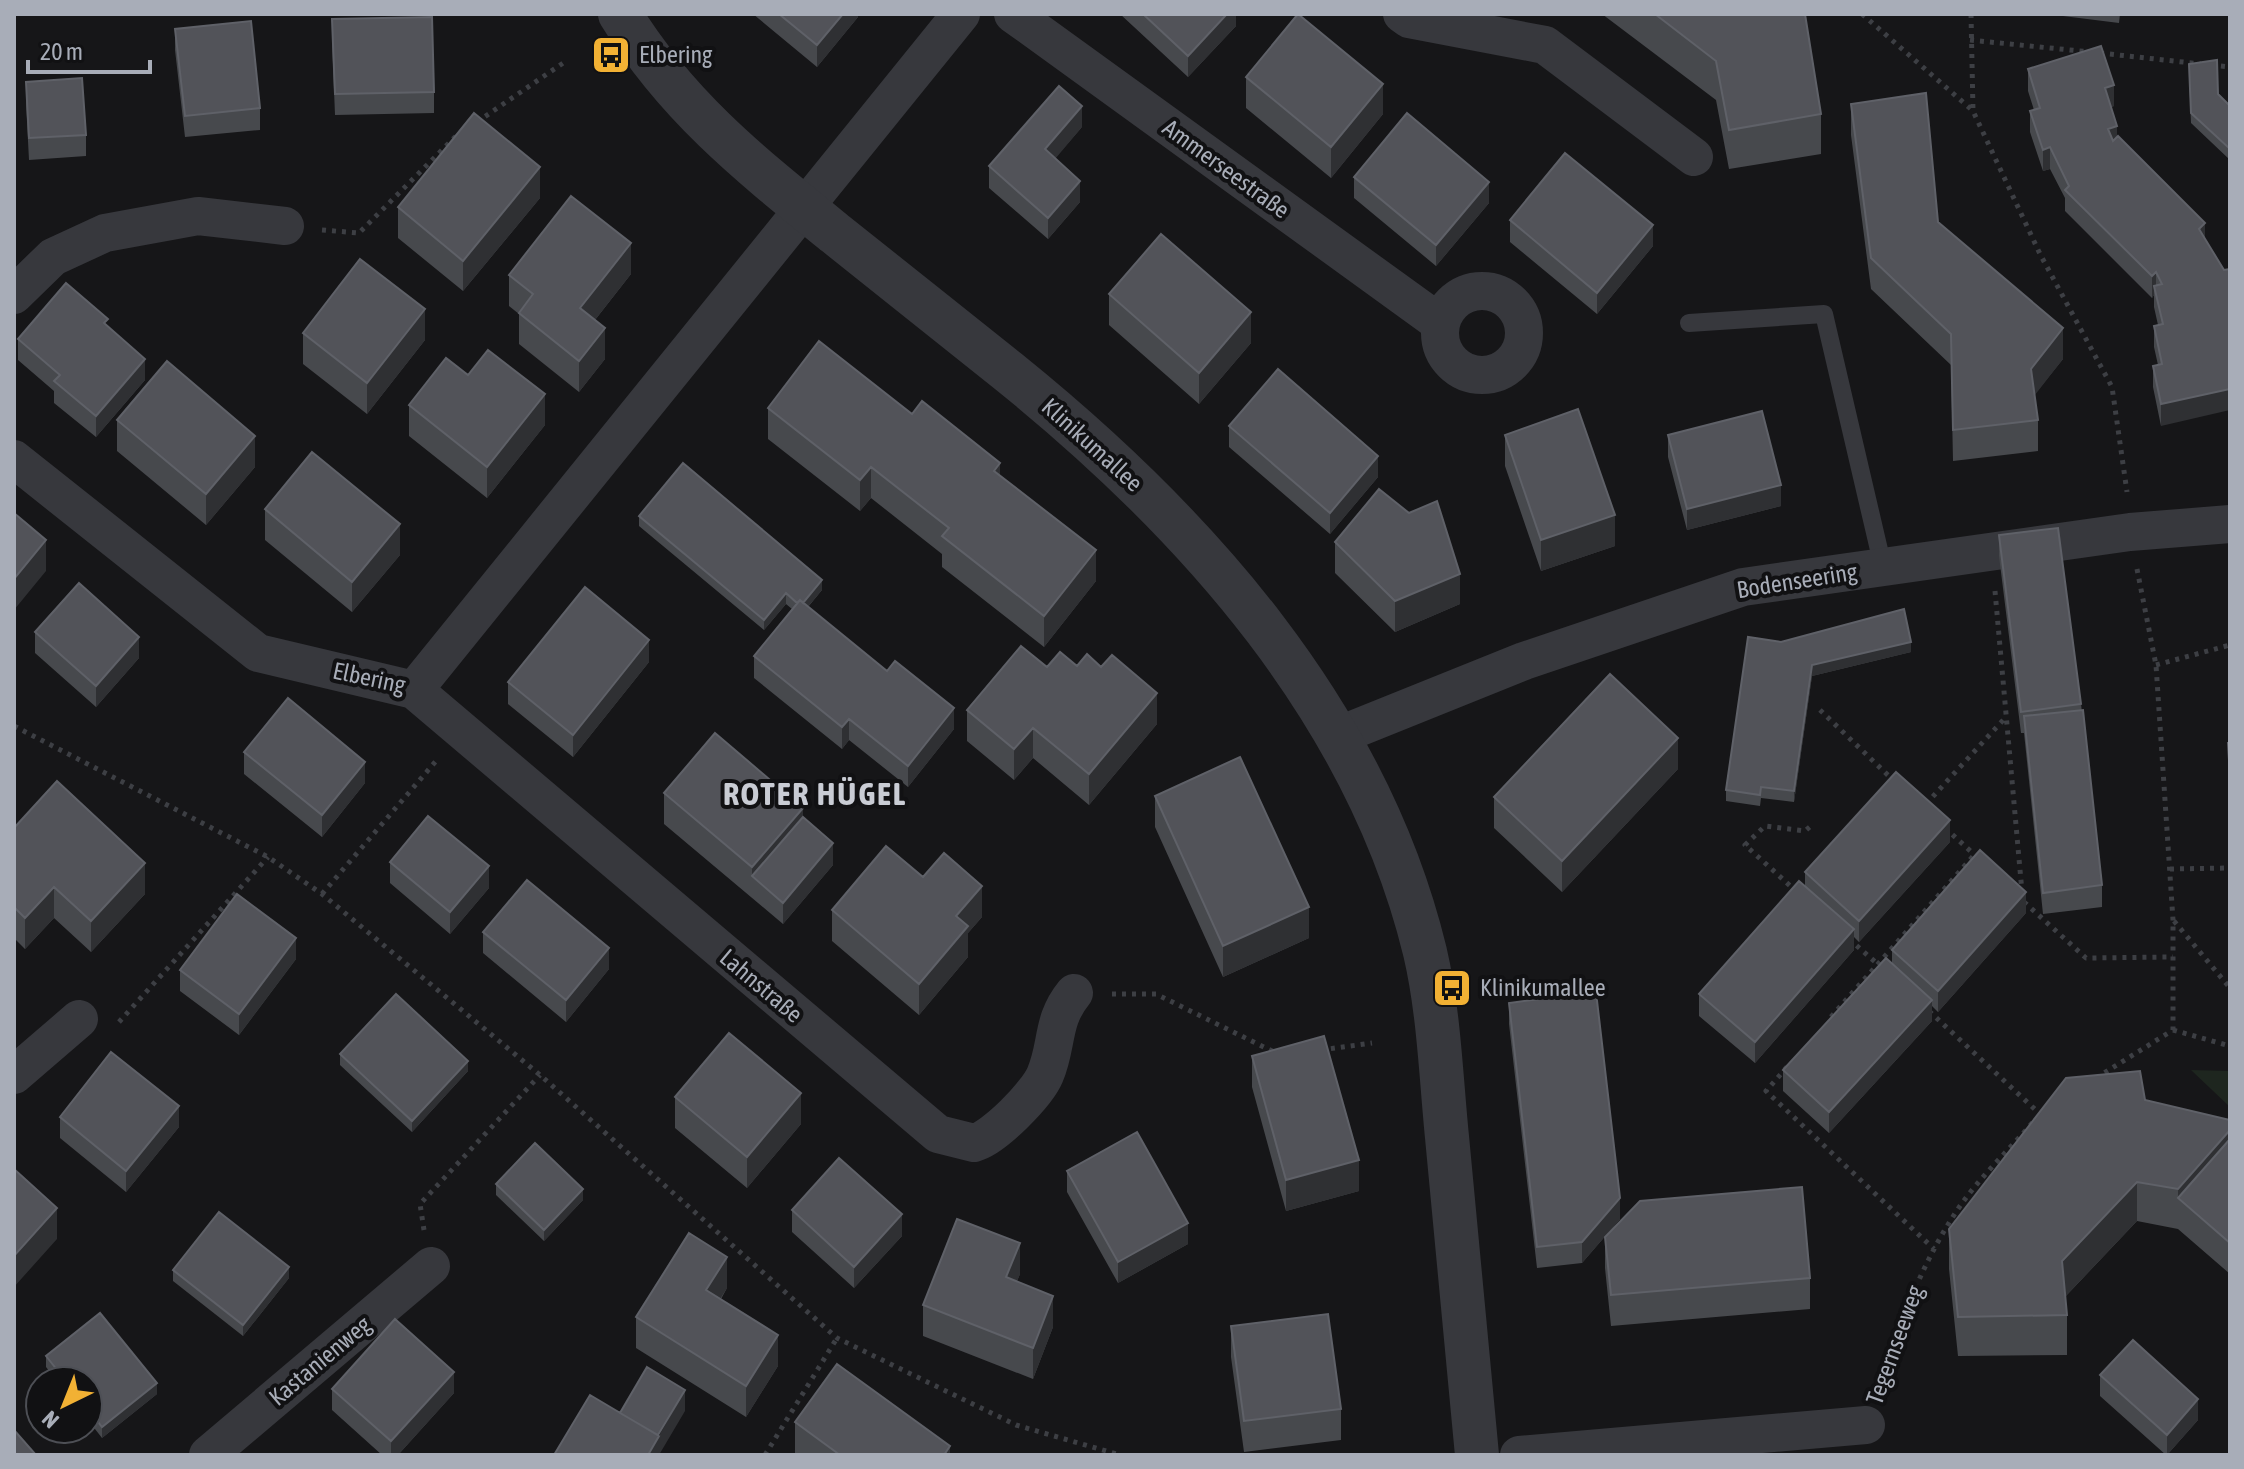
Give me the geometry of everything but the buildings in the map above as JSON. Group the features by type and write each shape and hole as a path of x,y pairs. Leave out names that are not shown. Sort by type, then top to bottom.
{"street":[{"name":"Klinikumallee","path":"620,14 644,53 707,127 1049,405 1135,482 1224,578 1287,656 1340,735 1382,825 1425,953 1439,1060 1477,1455"},
{"path":"804,208 961,14"},
{"name":"Ammerseestraße","path":"1013,14 1440,323"},
{"path":"1402,14 1409,19 1545,45 1694,157"},
{"name":"Elbering","path":"14,459 258,653 414,690 804,208"},
{"path":"14,295 53,257 105,233 198,216 285,226"},
{"name":"Bodenseering","path":"1340,735 1524,661 1743,587 2130,532 2230,524"},
{"name":"Lahnstraße","path":"414,690 938,1134 974,1143 997,1131 1045,1076 1060,1011 1074,993"},
{"path":"14,1075 79,1019"},
{"name":"Kastanienweg","path":"208,1455 431,1266"},
{"name":"Tegernseeweg","path":"1519,1455 1866,1425"}],"lane":[{"path":"1689,323 1824,314 1883,567"}],"path":[{"path":"1862,14 1973,111"},
{"path":"1970,40 2230,67"},
{"path":"285,226 359,233 453,137 566,61"},
{"path":"1991,552 2023,901"},
{"path":"2156,665 2230,645"},
{"path":"1820,710 1900,786"},
{"path":"1923,808 2007,716"},
{"path":"14,726 268,857 322,894 540,1075 837,1338 1016,1425 1120,1455"},
{"path":"322,894 462,731"},
{"path":"1800,895 1745,845 1765,826 1805,831 1812,825"},
{"path":"1944,827 1984,864"},
{"path":"1827,1022 1975,854"},
{"path":"79,1019 119,1023 268,857"},
{"path":"2170,869 2230,868"},
{"path":"2013,892 2086,958 2173,957"},
{"path":"2173,920 2230,988"},
{"path":"1845,934 1890,975"},
{"path":"1074,993 1156,994 1282,1056"},
{"path":"1924,1007 2040,1114"},
{"path":"2093,1080 2173,1030 2230,1046"},
{"path":"1312,1052 1372,1043"},
{"path":"1796,1056 1766,1091 1934,1249"},
{"path":"431,1266 420,1204 540,1075"},
{"name":"Tegernseeweg","path":"1866,1425 1908,1299 1934,1249 1961,1205 2040,1114 2053,1105"},
{"path":"765,1455 837,1338"}],"shaded area":[{"path":"2191,1070 2230,1071 2230,1107"}],"place":[{"name":"Elbering","path":"611,55"},
{"name":"Klinikumallee","path":"1452,988"}],"district":[{"name":"ROTER HÜGEL","path":"815,794"}]}
